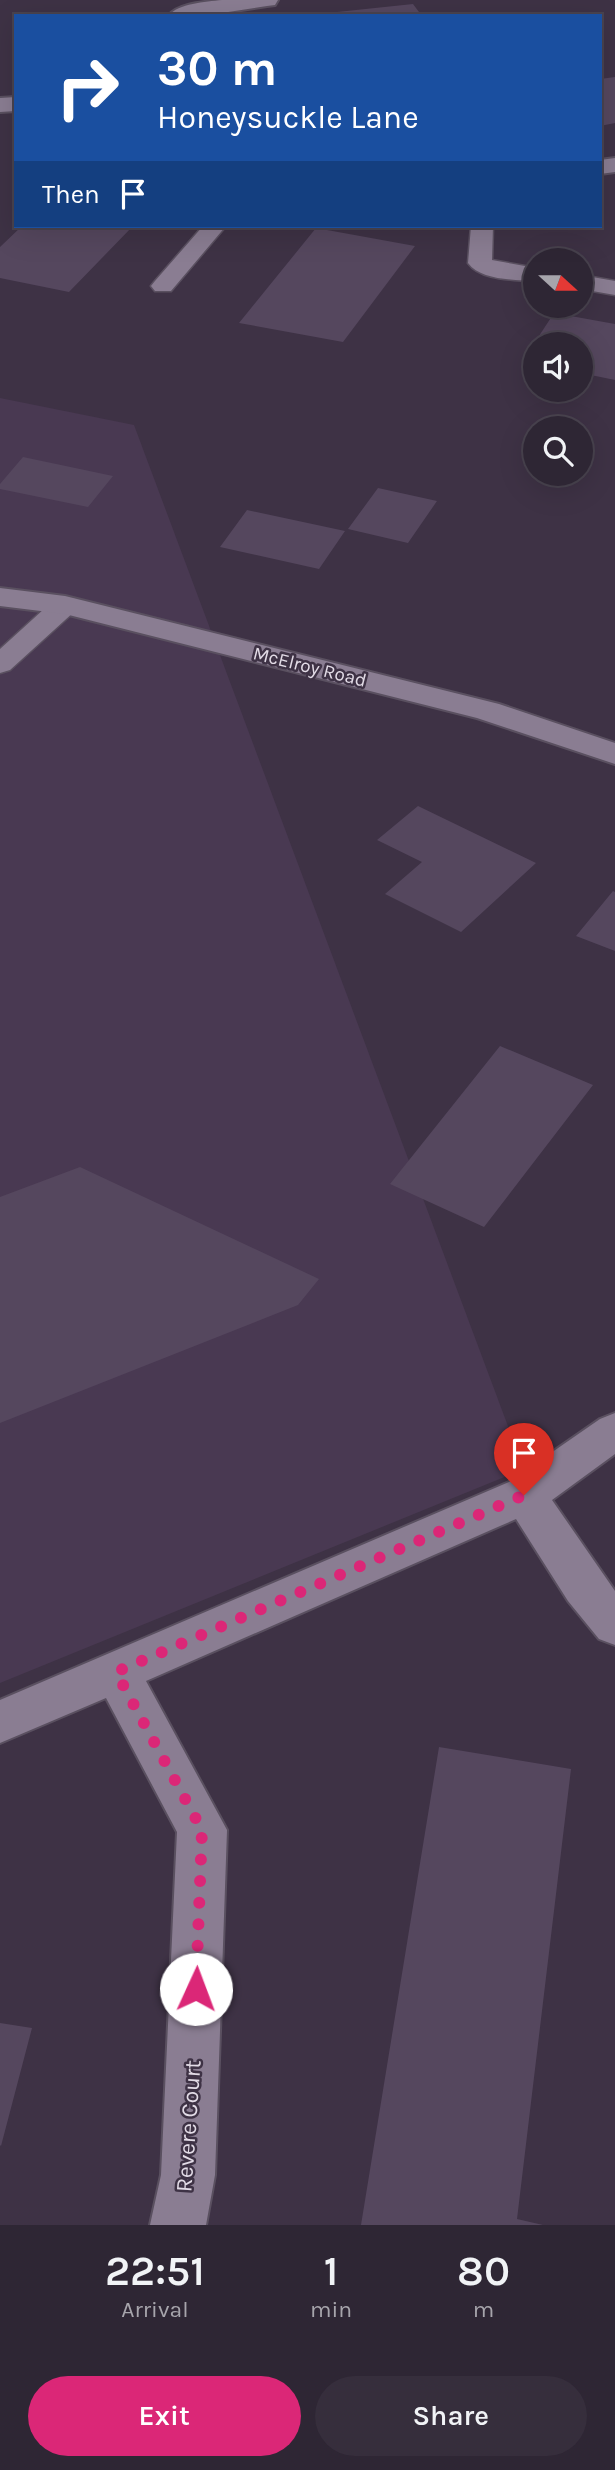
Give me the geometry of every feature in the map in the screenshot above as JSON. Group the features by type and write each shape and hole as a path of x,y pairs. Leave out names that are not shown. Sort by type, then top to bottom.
{"street":[{"path":"185,14 267,0"},
{"name":"McElroy Road","path":"0,597 65,606 488,711 615,754"},
{"path":"0,1722 524,1495 615,1431"},
{"path":"524,1495 584,1587 615,1625"},
{"name":"Revere Court","path":"116,1672 202,1830 188,2175 178,2225"}],"lane":[{"path":"163,286 213,228"},
{"path":"482,228 480,263 491,268 523,273"},
{"path":"593,284 615,288"},
{"path":"0,664 65,606"}],"shaded area":[{"path":"0,398 134,425 524,1469 0,1683"}],"building":[{"path":"413,4 420,14 318,14"},
{"path":"615,77 615,123 602,126 602,79"},
{"path":"20,228 131,228 69,292 0,278 0,247"},
{"path":"316,228 415,246 343,342 239,323"},
{"path":"551,318 582,318 615,324 615,380 593,375 593,332 542,332"},
{"path":"23,457 113,476 88,507 0,489 0,484"},
{"path":"378,488 437,501 408,543 348,529"},
{"path":"247,510 345,531 319,569 220,547"},
{"path":"418,806 536,863 461,932 385,894 422,862 377,840"},
{"path":"613,891 615,892 615,951 576,936"},
{"path":"500,1046 593,1085 484,1227 390,1184"},
{"path":"80,1167 319,1279 298,1305 0,1423 0,1197"},
{"path":"439,1747 571,1769 517,2219 543,2225 361,2225"},
{"path":"0,2023 32,2028 1,2146 0,2145"}],"route":[{"path":"196,1989 202,1830 116,1672 524,1495"}]}
